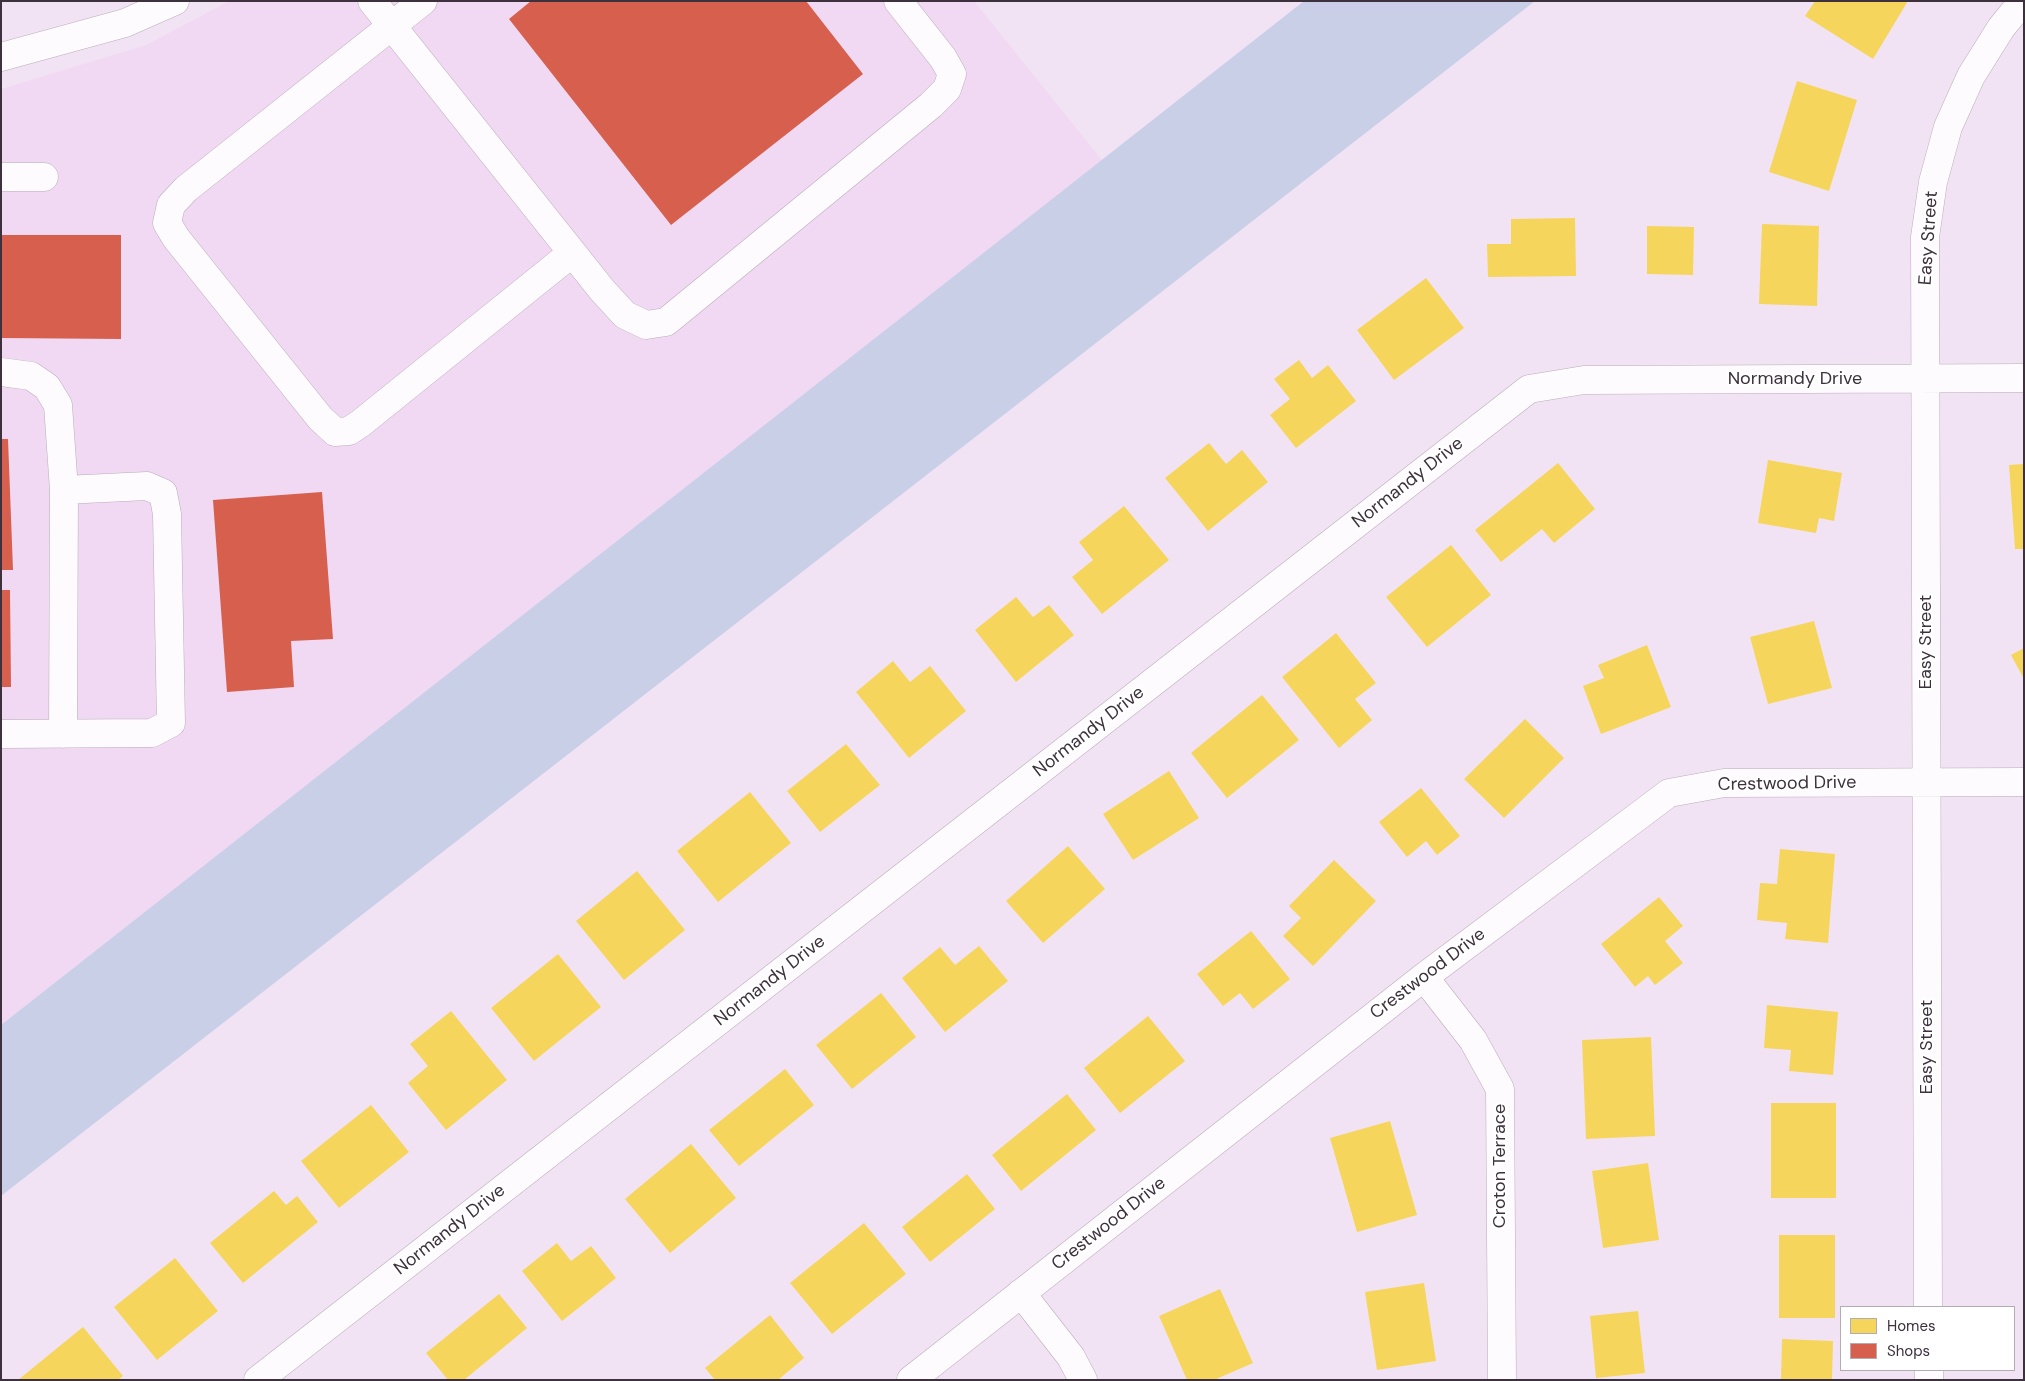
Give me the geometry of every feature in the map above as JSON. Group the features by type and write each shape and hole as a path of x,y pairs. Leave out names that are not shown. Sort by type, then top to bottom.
{"street":[{"path":"1,58 125,23 175,1"},
{"path":"372,1 572,253 625,315 646,325 666,322 923,111 947,89 952,74 943,58 898,1"},
{"path":"423,1 186,189 171,205 168,223 176,238 320,418 334,432 349,431 361,423 572,253"},
{"name":"Easy Street","path":"1928,1306 1925,237 1933,182 1948,128 1971,76 2001,28 2023,1"},
{"path":"1,177 44,177"},
{"path":"1,372 31,376 47,387 58,405 64,490 63,734"},
{"name":"Normandy Drive","path":"258,1380 1529,389 1584,380 2024,378"},
{"path":"1,734 152,733 171,723 167,514 163,493 147,486 64,490"},
{"name":"Crestwood Drive","path":"911,1380 1424,977 1669,793 1724,783 2024,782"},
{"name":"Croton Terrace","path":"1424,977 1473,1040 1500,1089 1502,1380"},
{"path":"1021,1293 1071,1357 1083,1380"}],"shaded area":[{"path":"229,1 974,1 1102,160 1,1025 1,89 146,45"}],"water":[{"path":"1304,1 1535,1 1,1196 1,1025"}],"building: Homes":[{"path":"1815,1 1908,1 1873,59 1805,16"},
{"path":"1797,81 1857,100 1829,191 1769,172"},
{"path":"1575,218 1576,276 1488,277 1487,244 1511,244 1511,219"},
{"path":"1762,224 1819,226 1817,306 1759,304"},
{"path":"1647,226 1694,227 1693,275 1647,274"},
{"path":"1426,278 1464,328 1394,380 1357,330"},
{"path":"1299,360 1312,378 1328,365 1356,401 1296,448 1270,415 1290,399 1274,379"},
{"path":"1209,443 1226,464 1242,450 1268,482 1208,531 1165,478"},
{"path":"1768,460 1842,473 1834,521 1819,518 1816,533 1758,523"},
{"path":"1558,463 1595,509 1554,543 1542,529 1501,562 1475,530"},
{"path":"2024,464 2024,549 2015,549 2009,465"},
{"path":"1124,506 1169,560 1102,614 1072,577 1093,560 1079,542"},
{"path":"1451,545 1491,595 1427,647 1386,597"},
{"path":"1016,597 1033,617 1049,605 1074,635 1016,682 975,630"},
{"path":"1814,621 1832,688 1768,704 1750,637"},
{"path":"1336,633 1376,683 1355,699 1372,720 1339,748 1282,677"},
{"path":"1647,645 1671,707 1601,734 1583,686 1604,678 1598,665"},
{"path":"2024,648 2024,679 2011,655"},
{"path":"893,661 910,682 930,666 966,711 909,758 856,692"},
{"path":"1262,695 1299,740 1227,798 1191,753"},
{"path":"1525,719 1564,758 1504,818 1464,779"},
{"path":"846,744 880,785 820,832 787,791"},
{"path":"1169,771 1199,818 1133,860 1103,814"},
{"path":"1421,788 1460,836 1437,855 1426,841 1407,857 1379,822"},
{"path":"750,792 791,843 718,902 677,851"},
{"path":"1068,846 1105,889 1043,943 1006,901"},
{"path":"1780,849 1835,854 1828,943 1785,939 1787,923 1757,920 1760,883 1777,884"},
{"path":"1334,860 1376,901 1313,966 1283,936 1301,918 1289,906"},
{"path":"637,871 685,930 624,980 576,921"},
{"path":"1659,897 1683,926 1665,941 1683,963 1655,985 1648,976 1635,987 1601,944"},
{"path":"1251,931 1290,979 1253,1009 1240,993 1223,1006 1197,974"},
{"path":"979,946 1008,981 945,1032 902,978 940,947 955,965"},
{"path":"558,954 601,1007 534,1061 491,1008"},
{"path":"881,993 916,1037 852,1089 816,1045"},
{"path":"1767,1005 1838,1012 1833,1075 1789,1071 1791,1050 1764,1048"},
{"path":"451,1011 507,1080 446,1130 408,1083 428,1066 410,1044"},
{"path":"1148,1016 1185,1061 1120,1113 1084,1068"},
{"path":"1651,1037 1655,1136 1586,1139 1582,1040"},
{"path":"785,1069 814,1105 739,1166 709,1130"},
{"path":"1067,1094 1096,1130 1021,1191 992,1155"},
{"path":"1771,1103 1836,1103 1836,1198 1771,1198"},
{"path":"371,1105 409,1152 339,1208 301,1161"},
{"path":"1390,1121 1417,1215 1357,1232 1330,1138"},
{"path":"691,1144 736,1198 670,1253 625,1199"},
{"path":"1648,1163 1659,1240 1603,1248 1592,1171"},
{"path":"967,1174 995,1209 930,1262 902,1227"},
{"path":"274,1191 286,1205 297,1196 318,1222 243,1283 210,1243"},
{"path":"864,1223 906,1274 832,1334 790,1283"},
{"path":"1779,1235 1835,1235 1835,1318 1779,1318"},
{"path":"557,1243 571,1261 591,1246 616,1278 562,1321 522,1271"},
{"path":"175,1258 218,1311 157,1360 114,1307"},
{"path":"1424,1283 1436,1361 1377,1370 1365,1292"},
{"path":"1220,1289 1253,1363 1214,1380 1187,1380 1159,1316"},
{"path":"499,1294 527,1328 464,1380 448,1380 426,1353"},
{"path":"1638,1311 1645,1373 1596,1378 1590,1316"},
{"path":"770,1315 804,1358 778,1380 715,1380 705,1368"},
{"path":"83,1327 123,1376 118,1380 18,1380"},
{"path":"1782,1339 1833,1341 1832,1380 1781,1380"}],"building: Shops":[{"path":"531,1 806,1 863,74 671,225 509,19"},
{"path":"1,235 121,235 121,339 1,338"},
{"path":"1,439 8,439 13,570 1,570"},
{"path":"322,492 333,639 291,641 294,687 227,692 213,500"},
{"path":"1,590 10,590 11,687 1,687"}]}
